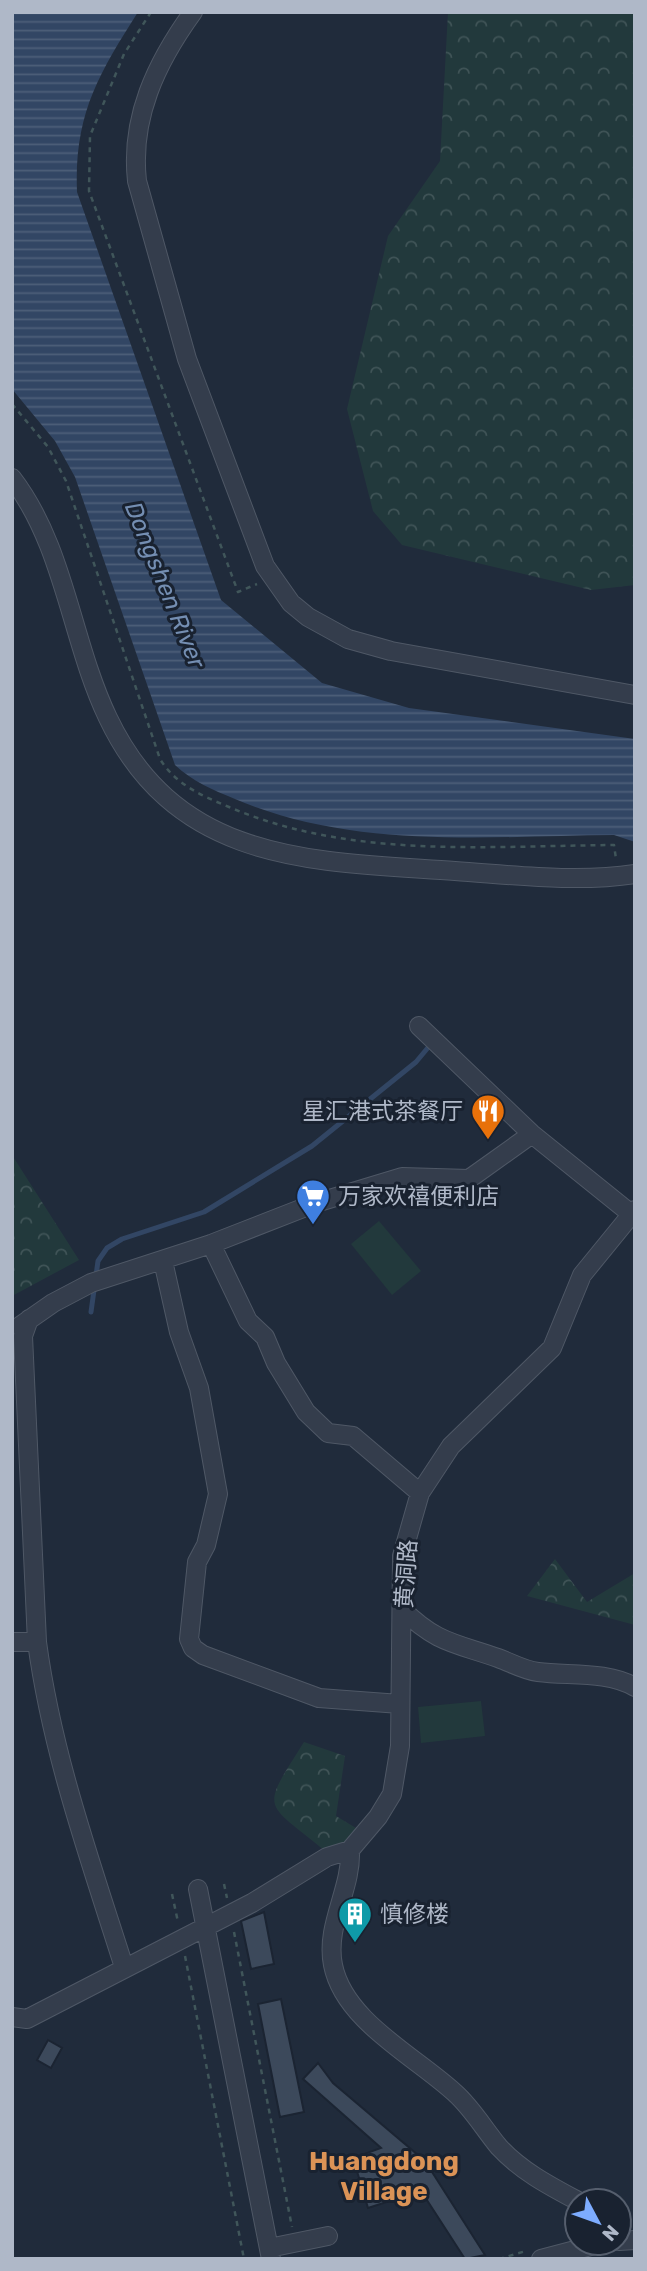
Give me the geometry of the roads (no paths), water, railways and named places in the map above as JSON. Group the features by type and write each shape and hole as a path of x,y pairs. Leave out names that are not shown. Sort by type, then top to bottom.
{"street":[{"path":"193,12 163,61 138,119 134,151 137,181 187,359 265,566 278,586 308,617 326,628 369,646 635,695"},
{"path":"12,478 43,530 99,697 118,737 144,774 160,790 216,832 251,847 344,863 586,878 635,874"},
{"path":"419,1026 532,1134 632,1211"},
{"path":"12,1332 91,1283 211,1244 316,1203 402,1177 469,1179 532,1134"},
{"name":"黄洞路","path":"12,2034 20,2018 252,1903 327,1857 350,1850 378,1817 392,1794 400,1746 402,1556 420,1493 451,1446 552,1348 560,1333 570,1298 582,1275 632,1211"},
{"path":"211,1244 248,1321 265,1338 276,1363 306,1412 328,1433 353,1436 420,1493"},
{"path":"163,1261 179,1332 199,1388 218,1493 206,1545 197,1562 189,1639 193,1648 203,1655 319,1698 400,1703"},
{"path":"29,1319 23,1336 37,1642 62,1770 124,1968"},
{"path":"402,1609 423,1630 445,1642 500,1659 521,1670 612,1679 635,1688"},
{"path":"12,1643 37,1642"},
{"path":"350,1850 351,1869 332,1940 333,1964 341,1990 355,2011 461,2098 500,2148 518,2164 563,2192"},
{"path":"198,1889 270,2253 328,2236"}],"water":[{"name":"Dongshen River","path":"12,12 138,12 111,56 91,97 80,140 77,192 221,600 322,683 409,708 635,739 635,842 614,835 422,836 327,826 281,815 235,799 211,789 175,765 75,477 55,441 12,389"}],"waterway":[{"path":"91,1312 98,1261 107,1248 122,1239 204,1212 312,1146 416,1062 431,1044"}],"place":[{"name":"星汇港式茶餐厅","path":"488,1141"},
{"name":"万家欢禧便利店","path":"313,1226"},
{"name":"慎修楼","path":"355,1944"}],"district":[{"name":"Huangdong Village","path":"384,2176"}]}
